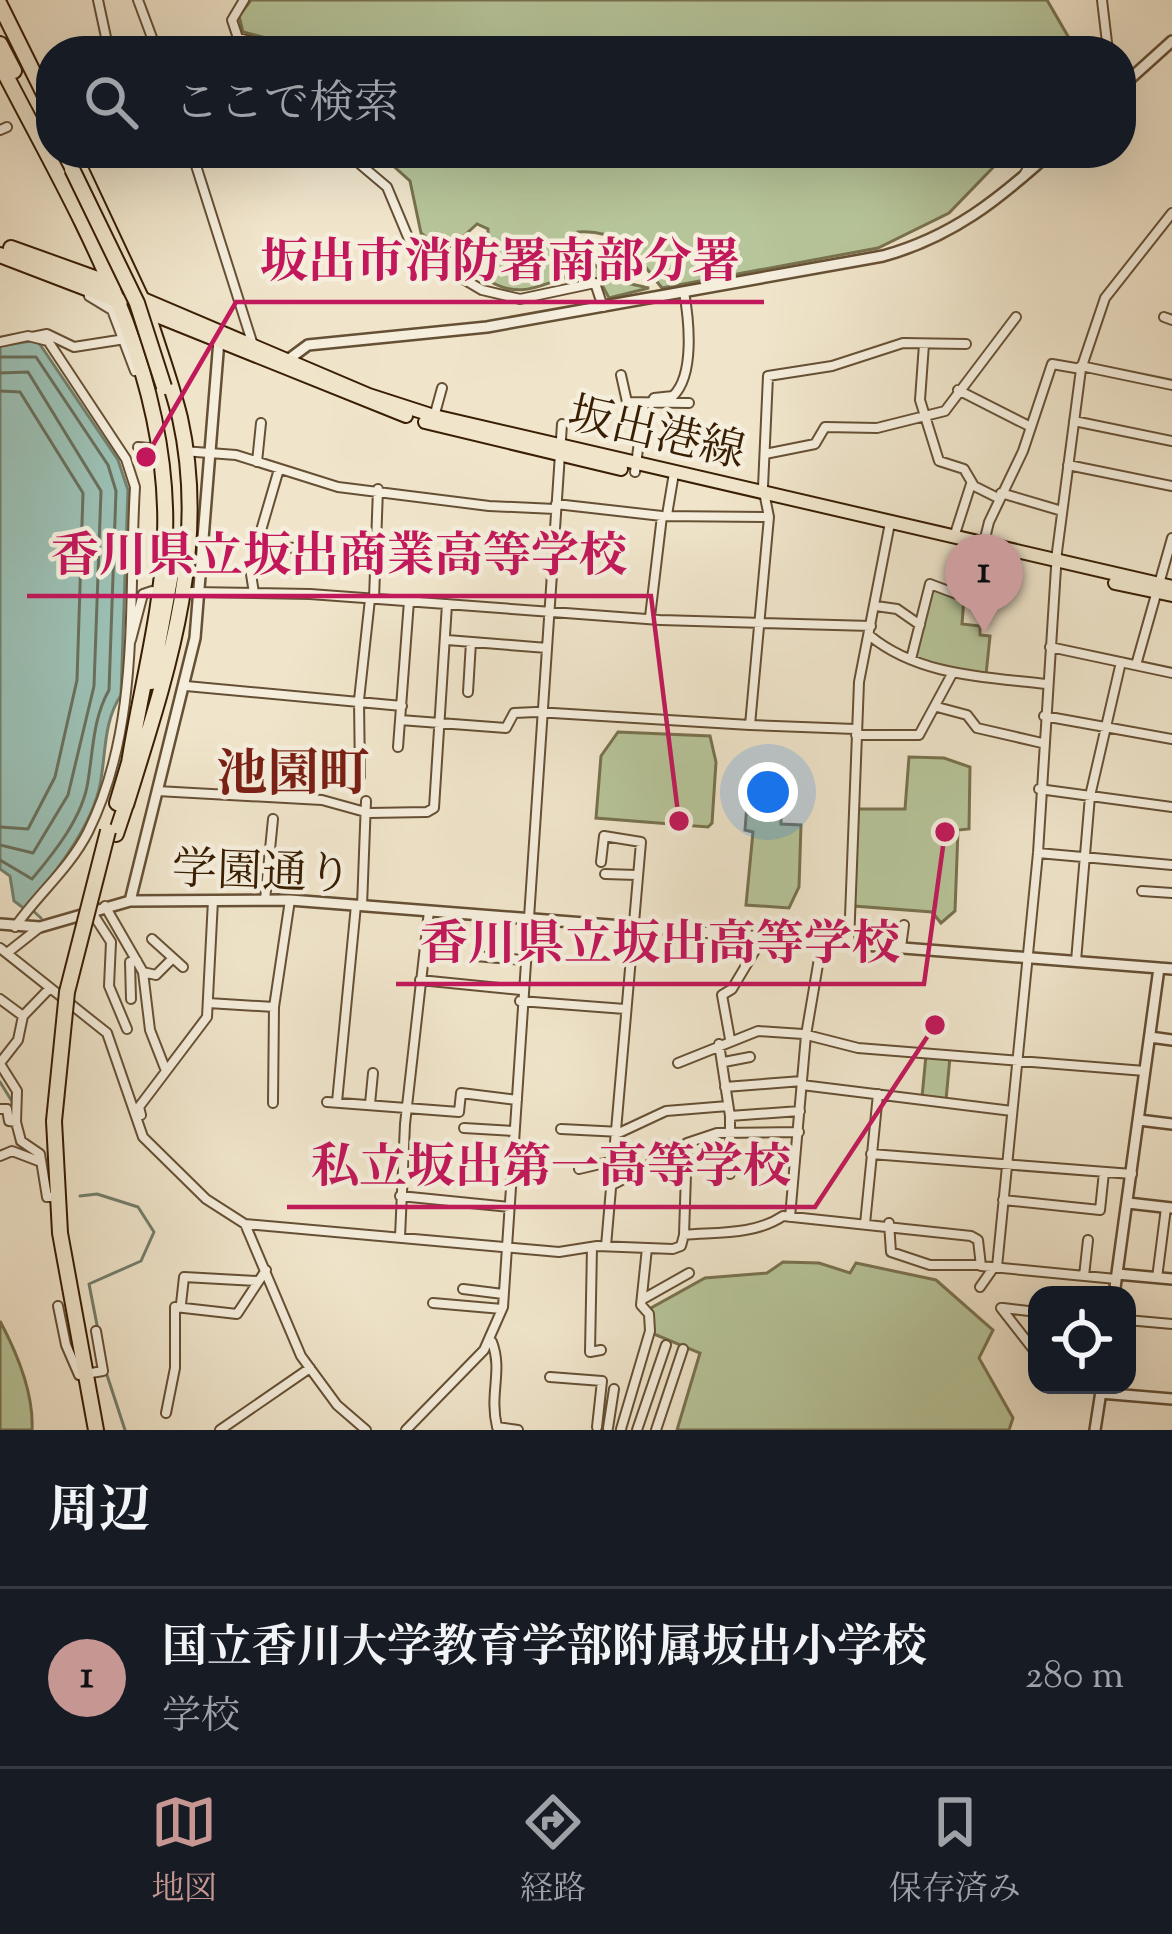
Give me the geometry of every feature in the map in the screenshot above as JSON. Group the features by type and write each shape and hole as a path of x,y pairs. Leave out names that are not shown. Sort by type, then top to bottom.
{"highway":[{"path":"0,5 36,78"},
{"path":"0,25 36,97"},
{"path":"0,44 36,115"},
{"path":"0,64 36,149"},
{"path":"44,168 89,274 118,300 144,305"},
{"path":"71,168 144,305 155,338 183,451 189,536 179,628 126,805 112,832"},
{"path":"71,168 124,292 177,457 180,565 170,638 126,805"},
{"path":"0,245 89,274 144,305"},
{"path":"0,255 89,274"},
{"path":"110,284 161,450 165,507 162,574 129,763"},
{"path":"92,1374 56,1197 58,1122 76,993 162,636 172,563 172,492 156,392"},
{"path":"58,1122 69,1235 101,1430"}],"main road":[{"name":"坂出港線","path":"144,305 167,319 221,335"},
{"name":"坂出港線","path":"144,305 285,362 366,403 673,476 766,504 954,537 981,547"},
{"path":"155,338 158,324 167,319"},
{"name":"坂出港線","path":"890,526 1165,590"}],"street":[{"path":"98,0 106,36"},
{"path":"138,0 152,36"},
{"path":"237,36 232,20 244,0"},
{"path":"1102,0 1106,36"},
{"path":"1136,73 1172,41"},
{"path":"197,168 254,349"},
{"path":"365,168 387,187 413,249 497,296 520,299 595,283 603,307"},
{"path":"1023,177 1028,168"},
{"path":"285,362 308,345 425,335 603,307 907,250 975,217 1033,168"},
{"path":"980,1287 995,1267 1004,1200 1038,854 1057,562 1081,367 1106,298 1172,213"},
{"path":"89,274 86,294 112,310 156,392"},
{"path":"635,468 648,404 654,398 673,396 681,385 688,354 684,292"},
{"path":"765,454 815,444 825,427 877,428 945,411 1016,316"},
{"path":"0,342 46,334 74,347 129,339"},
{"path":"130,901 186,686 221,335"},
{"path":"15,927 78,849 107,785 125,712 129,641 133,478 52,346 32,337"},
{"path":"750,725 762,623 768,376 832,366 903,343 966,344"},
{"path":"924,344 923,420 939,460 964,469 971,483 1000,496 1062,511"},
{"path":"910,659 930,584 970,599 981,547 1052,364 1172,385"},
{"path":"621,375 627,402 689,403"},
{"path":"433,420 442,388"},
{"path":"958,390 1031,427"},
{"path":"1073,421 1172,441"},
{"path":"257,462 261,423"},
{"path":"406,1430 491,1341 502,1309 523,1062 520,1001 562,424"},
{"path":"138,447 161,450"},
{"path":"183,451 257,462 338,487 489,506 664,515 766,504"},
{"path":"1067,465 1172,486"},
{"path":"254,593 255,549 279,469"},
{"path":"650,617 673,476"},
{"path":"954,537 971,483"},
{"path":"360,777 359,703 372,599 378,489"},
{"path":"849,943 855,732 890,526"},
{"path":"1136,665 1165,590 1172,538"},
{"path":"255,549 315,547"},
{"path":"129,641 143,594 152,591"},
{"path":"197,592 870,631 910,659 952,674 1046,684"},
{"path":"398,746 409,601"},
{"path":"156,791 201,789 322,800 365,812 418,813 434,808 447,604"},
{"path":"876,606 897,609 920,625"},
{"path":"447,640 547,648"},
{"path":"468,692 471,642"},
{"path":"1050,647 1172,674"},
{"path":"1076,961 1090,796 1121,662"},
{"path":"400,720 506,728 514,713 543,712 919,735 952,674"},
{"path":"186,686 402,706"},
{"path":"938,707 967,715 977,728 1042,743"},
{"path":"1044,716 1172,739"},
{"path":"1040,790 1172,807"},
{"path":"366,801 359,906 332,1102 459,1112 461,1093 517,1100"},
{"path":"265,900 273,820"},
{"path":"601,862 604,836 641,842 605,1246"},
{"path":"1038,854 1172,865"},
{"path":"605,874 637,875"},
{"path":"1142,891 1172,893"},
{"path":"143,1137 139,1107 207,1017 213,900"},
{"name":"学園通り","path":"0,924 40,927 130,901 265,900 1172,967"},
{"path":"273,1103 274,1007 290,901"},
{"path":"105,906 143,972 150,1030 167,1073"},
{"path":"91,911 110,943 110,986 127,1029"},
{"path":"400,1237 400,1196 429,911"},
{"path":"902,947 904,925"},
{"path":"40,927 3,950 110,1038 143,1137 206,1199 245,1224 559,1252 605,1246 678,1248 684,1235 687,1146"},
{"path":"730,1040 722,995 732,989 763,937"},
{"path":"152,939 183,967"},
{"path":"790,1217 806,1035 822,941"},
{"path":"475,956 524,960"},
{"path":"143,972 157,975 172,958"},
{"path":"130,999 130,962 136,962"},
{"path":"1115,1286 1159,968"},
{"path":"420,980 521,990"},
{"path":"14,1121 17,1091 0,1061 18,1040 23,1016 49,989"},
{"path":"0,999 23,1016"},
{"path":"520,1001 625,1009"},
{"path":"208,1003 274,1007"},
{"path":"678,1063 758,1031 806,1035 858,1048 1145,1071"},
{"path":"1150,1037 1172,1040"},
{"path":"719,1044 729,1111 730,1174"},
{"path":"724,1062 750,1057"},
{"path":"370,1104 374,1072"},
{"path":"725,1087 802,1083 1012,1111"},
{"path":"865,1224 878,1094"},
{"path":"0,1109 7,1109 21,1141 43,1162 47,1197 56,1197"},
{"path":"561,1129 616,1132 640,1128 666,1111 800,1112"},
{"path":"1139,1120 1170,1120"},
{"path":"464,1128 514,1132"},
{"path":"651,1162 673,1144 687,1146 699,1137 799,1132"},
{"path":"0,1156 12,1150 43,1162"},
{"path":"872,1154 1132,1174"},
{"path":"579,1169 613,1161"},
{"path":"1004,1200 1100,1210 1104,1172"},
{"path":"611,1185 634,1174"},
{"path":"400,1196 510,1207"},
{"path":"1128,1202 1169,1208 1156,1278"},
{"path":"684,1235 721,1234 790,1217 889,1223 974,1237 980,1265"},
{"path":"889,1223 890,1252 930,1265 1172,1280"},
{"path":"245,1224 289,1333 337,1405 366,1430"},
{"path":"1084,1276 1088,1240"},
{"path":"592,1247 590,1352 601,1350"},
{"path":"598,1428 623,1430 650,1331 642,1299 647,1248"},
{"path":"166,1413 175,1368 175,1306 237,1314 266,1270"},
{"path":"642,1299 689,1273"},
{"path":"182,1304 184,1277 256,1281"},
{"path":"463,1289 503,1294"},
{"path":"433,1304 502,1309"},
{"path":"58,1306 77,1372 92,1374 104,1367 96,1331"},
{"path":"1028,1311 1001,1308 1028,1342"},
{"path":"1136,1321 1172,1324"},
{"path":"491,1341 497,1357 490,1394 497,1427 518,1430"},
{"path":"637,1430 666,1345"},
{"path":"656,1430 682,1349"},
{"path":"220,1430 310,1368"},
{"path":"550,1377 602,1381 598,1428"},
{"path":"598,1428 614,1389"},
{"path":"1095,1430 1100,1394"},
{"path":"1136,1394 1172,1399"}],"green space":[{"path":"251,0 1047,0 1068,36 259,36 243,32 239,16"},
{"path":"396,168 992,168 949,213 878,248 662,288 636,255 617,240 578,232 573,247 613,280 649,288 609,298 600,281 585,273 514,290 488,280 488,229 477,224 445,253 421,233 410,181"},
{"path":"931,588 964,598 962,624 980,626 980,635 990,636 986,675 952,672 914,658"},
{"path":"618,732 710,736 716,762 708,827 596,818 601,756"},
{"path":"909,757 944,758 970,767 969,829 958,830 955,911 941,923 932,912 854,906 855,809 905,809"},
{"path":"747,804 781,805 781,824 801,825 799,887 789,908 746,905 753,832 745,830"},
{"path":"926,1055 950,1057 946,1100 922,1097"},
{"path":"783,1262 819,1263 850,1273 856,1263 936,1280 993,1330 979,1358 1013,1418 1009,1430 677,1430 700,1353 649,1332 651,1308 705,1278 767,1273"},
{"path":"0,1321 23,1374 32,1430 0,1430"}],"water":[{"path":"37,340 118,460 128,490 121,695 108,727 100,785 79,836 26,910 14,901 10,876 0,869 0,346"}],"waterway":[{"path":"31,909 41,918"},
{"path":"0,1082 13,1103"},
{"path":"14,1124 17,1144 33,1153"},
{"path":"80,1196 97,1194 138,1207 154,1232 141,1261 89,1284 98,1330"},
{"path":"105,1369 125,1430"}],"place":[{"name":"坂出市消防署南部分署","path":"146,457"},
{"name":"国立香川大学教育学部附属坂出小学校","path":"984,633"},
{"name":"香川県立坂出商業高等学校","path":"679,821"},
{"name":"香川県立坂出高等学校","path":"945,832"},
{"name":"私立坂出第一高等学校","path":"935,1025"}],"district":[{"name":"池園町","path":"293,772"}]}
